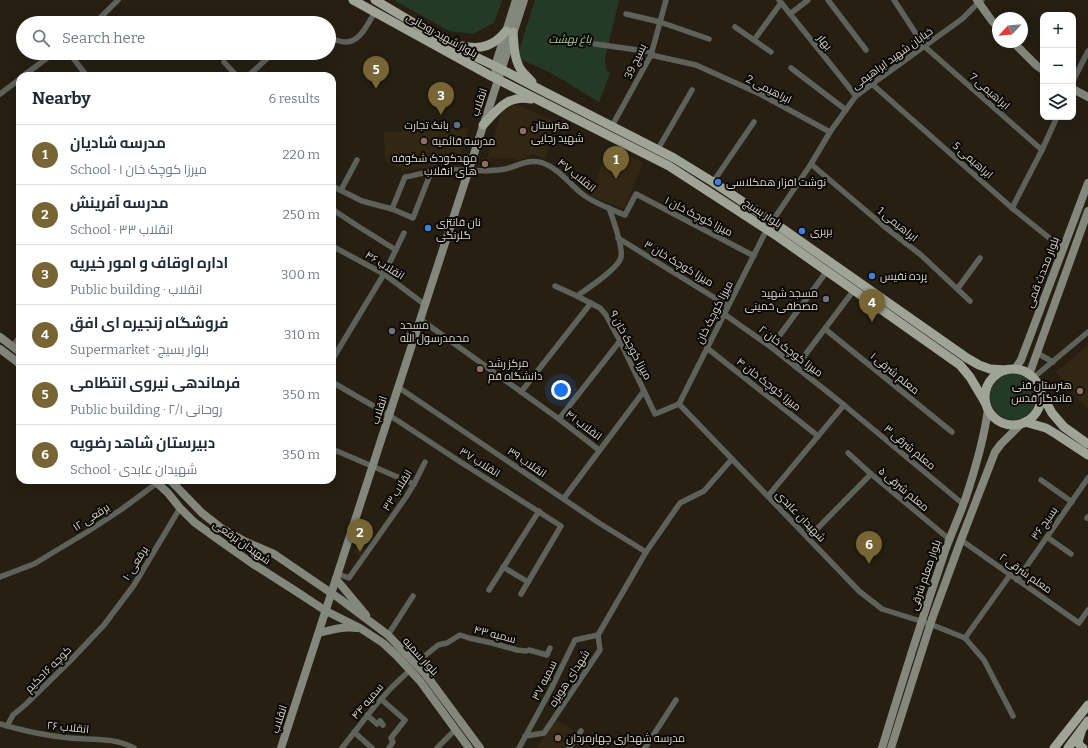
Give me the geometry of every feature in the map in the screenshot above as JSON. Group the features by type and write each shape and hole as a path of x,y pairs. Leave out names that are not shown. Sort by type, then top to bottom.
{"main road":[{"name":"بلوار شهید روحانی","path":"353,0 498,80"},
{"name":"بلوار شهید روحانی","path":"375,0 449,44 498,67"},
{"path":"516,0 510,32 517,61 521,70 538,89"},
{"path":"449,44 473,49 493,43 510,32 524,0"},
{"path":"979,1 992,22"},
{"name":"انقلاب","path":"281,748 332,594 424,304 469,171 498,80 498,67 510,32"},
{"path":"1019,48 1040,68"},
{"name":"بلوار بسیج","path":"498,67 674,158 713,182 760,219"},
{"name":"بلوار بسیج","path":"498,80 670,166 760,219 979,365 990,369 1011,369"},
{"path":"1076,90 1088,97"},
{"path":"483,125 500,107 509,101 523,98 539,100"},
{"name":"بلوار محدث قمی","path":"1011,369 1020,360 1088,183"},
{"path":"1031,376 1037,353 1088,211"},
{"name":"بلوار بسیج","path":"774,228 827,271 960,365 970,377 987,407"},
{"path":"0,336 16,349"},
{"path":"0,349 16,361"},
{"path":"1040,393 1040,402 1037,411 1031,418 1013,425 1004,424 990,413 985,396 991,379 998,373 1011,369 1024,371 1031,376 1037,384 1040,393 1052,413 1064,427 1088,444"},
{"name":"بلوار معلم شرقی","path":"882,748 921,621 980,453 987,407"},
{"path":"1024,422 1046,428 1088,455"},
{"name":"بلوار معلم شرقی","path":"891,748 930,624 995,452 1001,444 1024,422"},
{"name":"شهیدان برقعی","path":"160,484 194,522 253,564 326,612"},
{"name":"شهیدان برقعی","path":"178,484 202,513 221,528 246,542 274,554 332,594"},
{"path":"337,577 374,625"},
{"name":"بلوار سمیه","path":"332,594 388,635 469,748"},
{"path":"344,620 341,614 342,611 347,607 351,608"},
{"name":"بلوار سمیه","path":"326,612 360,628 383,643 412,667 426,675 480,748"},
{"path":"319,633 339,628 360,628"},
{"path":"1054,748 1088,705"},
{"path":"1068,748 1088,721"},
{"path":"1082,729 1078,742 1081,747 1088,747"}],"street":[{"path":"101,16 118,0"},
{"name":"بسیج 39","path":"612,126 651,54 666,0"},
{"path":"790,14 808,0"},
{"path":"828,0 866,50"},
{"name":"ابراهیمی 7","path":"894,0 924,46 1042,150"},
{"path":"754,40 780,1"},
{"name":"بهار","path":"780,1 856,96"},
{"name":"خیابان شهید ابراهیمی","path":"774,228 830,132 856,96 962,20 979,1"},
{"path":"336,40 352,42 358,38 375,12"},
{"path":"626,14 660,22 709,39"},
{"path":"735,27 771,52"},
{"name":"ابراهیمی 2","path":"595,44 651,54 696,65 760,94 830,132"},
{"path":"1076,75 1088,51"},
{"path":"29,72 45,60"},
{"path":"74,60 84,72"},
{"path":"252,72 265,60"},
{"path":"224,62 233,72"},
{"path":"792,68 846,110"},
{"path":"0,94 16,82"},
{"name":"ابراهیمی 5","path":"872,84 1012,208 1062,249"},
{"path":"658,149 692,90"},
{"path":"1012,208 1056,120"},
{"path":"713,182 754,122"},
{"path":"341,190 357,160"},
{"name":"انقلاب ۴۷","path":"392,209 404,177 440,170 469,171 504,169 532,160 551,166 582,194 625,215 636,194"},
{"name":"ابراهیمی 1","path":"811,164 885,227 921,255 970,300"},
{"path":"336,188 362,201 392,209 412,218 431,172"},
{"name":"میرزا کوچک خان ۱","path":"636,194 754,256"},
{"path":"577,296 598,281 621,259 621,250 609,208"},
{"path":"336,212 356,226 396,250"},
{"name":"میرزا کوچک خان","path":"679,404 754,256 774,228"},
{"path":"336,353 384,274 404,233"},
{"name":"میرزا کوچک خان ۳","path":"618,238 728,306"},
{"name":"انقلاب ۴۶","path":"336,250 384,274 424,304"},
{"path":"958,288 980,258"},
{"path":"771,347 827,271"},
{"name":"میرزا کوچک خان ۹","path":"555,286 600,308 606,315 655,414 679,404"},
{"path":"796,367 854,290"},
{"path":"522,392 591,303"},
{"name":"میرزا کوچک خان ۲","path":"724,314 771,347 844,405"},
{"name":"انقلاب ۴۱","path":"420,319 600,450"},
{"name":"معلم شرقی ۱","path":"825,329 952,432"},
{"path":"1031,376 1053,362 1088,332"},
{"path":"559,419 620,341"},
{"path":"13,346 16,342"},
{"name":"میرزا کوچک خان ۴","path":"707,348 818,436"},
{"path":"1037,353 1053,362"},
{"name":"انقلاب ۳۷","path":"336,384 389,415 561,526 528,582"},
{"name":"انقلاب ۳۹","path":"398,387 599,523 646,552"},
{"path":"564,498 644,391"},
{"name":"شهیدان عابدی","path":"679,404 859,591 882,609 930,624 965,638"},
{"path":"768,496 844,405"},
{"name":"معلم شرقی ۳","path":"844,405 963,504"},
{"path":"336,451 414,484"},
{"name":"معلم شرقی ۵","path":"848,453 949,539"},
{"name":"شهدای هویزه","path":"525,736 544,733 600,650 598,635 646,552 680,503 704,491 732,459"},
{"name":"انقلاب ۳۳","path":"337,577 349,578 414,484 425,462"},
{"path":"808,538 871,474"},
{"name":"بسیج ۳۶","path":"1017,580 1088,478"},
{"path":"1041,480 1072,502"},
{"name":"برقعی ۱۲","path":"0,577 34,564 88,532 122,509 153,484"},
{"name":"برقعی ۱۰","path":"104,625 134,585 180,508"},
{"path":"489,590 539,511"},
{"path":"1047,537 1071,554"},
{"name":"معلم شرقی ۲","path":"961,540 1079,623 1088,610"},
{"path":"503,567 528,582 521,594"},
{"path":"1010,575 965,638 984,660 1013,716"},
{"path":"388,635 413,596"},
{"name":"کوچه ۱۶حکیم","path":"7,726 13,715 70,662 104,625"},
{"name":"سمیه ۴۳","path":"412,667 438,646 447,643 460,635 526,652 530,650 546,656 550,648"},
{"name":"سمیه ۳۷","path":"519,748 575,640 598,635"},
{"name":"سمیه ۴۴","path":"342,748 381,699 412,667"},
{"path":"381,699 405,720 391,738 393,742 389,748"},
{"path":"645,748 676,700"},
{"path":"367,716 377,724 380,721 383,725"},
{"name":"انقلاب ۲۶","path":"0,724 32,733 126,744 134,748"},
{"path":"437,748 455,730"},
{"path":"569,748 581,731"},
{"path":"354,732 372,748"}],"shaded area":[{"name":"هنرستان شهید رجایی","path":"515,105 521,106 554,121 548,145 550,145 545,159 532,154 516,161 515,158 507,159 490,157 490,166 480,166 482,158 488,157 501,113"},
{"name":"مدرسه قائمیه","path":"469,128 459,158 439,158 438,166 402,171 401,167 395,167 385,161 384,132"},
{"path":"608,146 643,162 624,209 591,196"},
{"name":"هنرستان فنی ماندگار قدس","path":"1088,345 1088,410 1056,372"},
{"path":"356,546 360,548 362,546 366,550 361,558 354,553"},
{"name":"مدرسه شهداری چهارمردان","path":"556,720 577,732 566,748 536,748"}],"green space":[{"path":"394,0 502,0 494,23 473,34 449,31"},
{"name":"باغ بهشت","path":"535,0 619,0 605,58 606,70 610,73 599,102 553,74 521,60 519,51"},
{"path":"1018,374 1030,380 1035,388 1035,406 1030,414 1022,419 1008,420 996,414 991,406 990,392 996,380 1004,375"}],"place":[{"name":"فرماندهی نیروی انتظامی","path":"376,89"},
{"name":"اداره اوقاف و امور خیریه","path":"441,115"},
{"name":"بانک تجارت","path":"457,125"},
{"name":"هنرستان شهید رجایی","path":"523,131"},
{"name":"مدرسه قائمیه","path":"424,141"},
{"name":"مهدکودک شکوفه های انقلاب","path":"485,164"},
{"name":"مدرسه شادیان","path":"616,179"},
{"name":"نوشت افزار همکلاسی","path":"718,182"},
{"name":"نان فانتزی گلرنگی","path":"428,228"},
{"name":"بربری","path":"802,231"},
{"name":"پرده نفیس","path":"872,276"},
{"name":"مسجد شهید مصطفی خمینی","path":"826,299"},
{"name":"فروشگاه زنجیره ای افق","path":"872,322"},
{"name":"مسجد محمدرسول الله","path":"392,331"},
{"name":"مرکز رشد دانشگاه قم","path":"480,369"},
{"name":"هنرستان فنی ماندگار قدس","path":"1080,391"},
{"name":"مدرسه آفرینش","path":"360,552"},
{"name":"دبیرستان شاهد رضویه","path":"869,564"},
{"name":"مدرسه شهداری چهارمردان","path":"558,738"}]}
